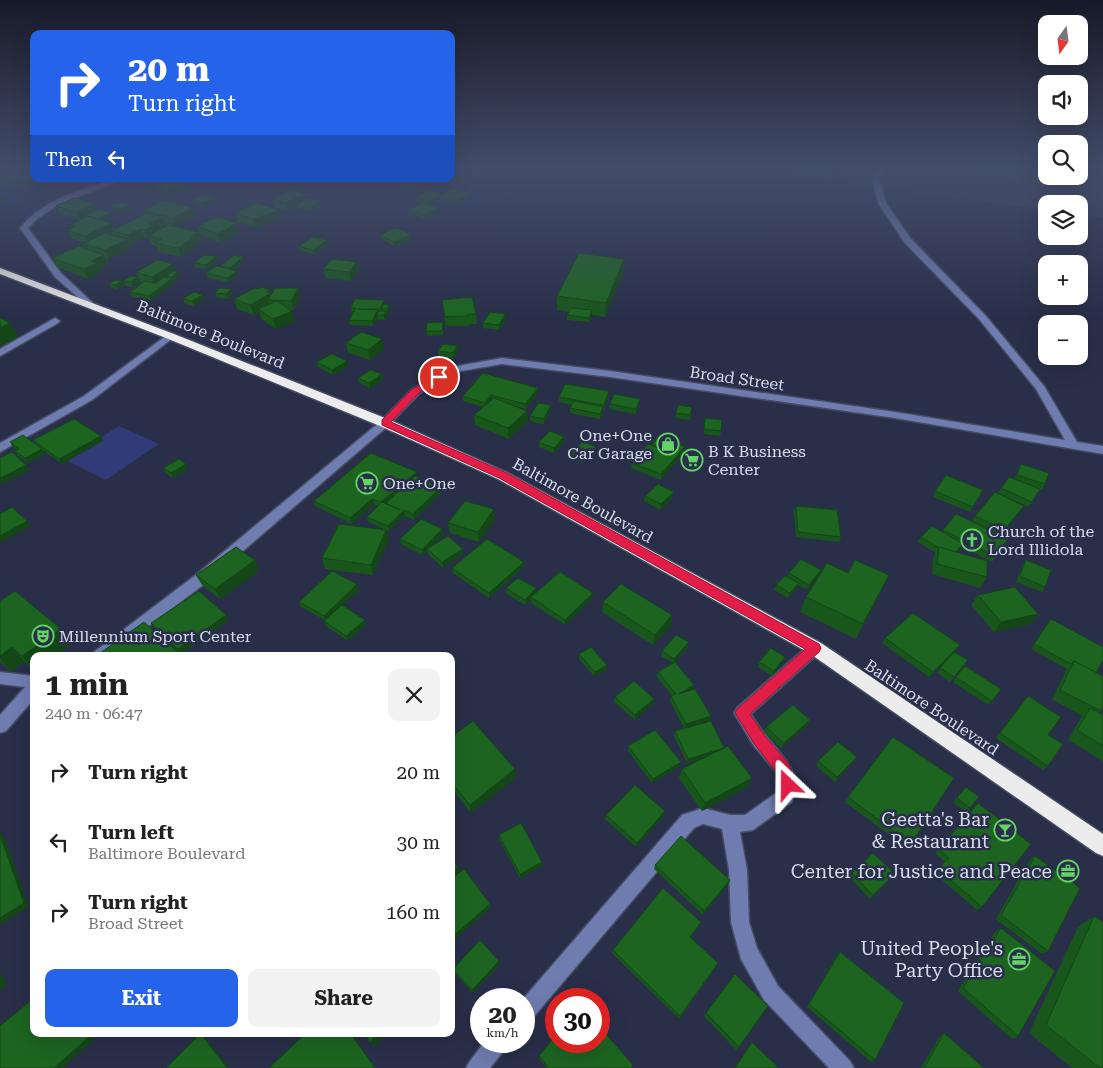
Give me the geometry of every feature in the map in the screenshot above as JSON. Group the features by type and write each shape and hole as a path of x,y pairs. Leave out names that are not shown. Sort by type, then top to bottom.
{"highway":[{"name":"Baltimore Boulevard","path":"0,271 170,336 385,423 503,476 815,648 1103,846"}],"street":[{"path":"32,220 24,228 58,275 92,306"},
{"path":"894,220 908,241 982,317 1040,388 1073,444"},
{"path":"0,354 55,321"},
{"path":"0,448 88,398 170,336"},
{"name":"Broad Street","path":"104,652 202,578 385,423 415,392 452,370 502,361 610,374 895,415 1103,450"},
{"path":"535,1000 688,820 703,816 730,823 747,824 786,796 788,785 784,769 760,741 742,713 815,648"},
{"path":"0,678 30,682"},
{"path":"0,726 30,692"},
{"path":"730,823 738,870 740,922 748,952 771,993 843,1068"},
{"path":"477,1068 490,1053"}],"shaded area":[{"path":"119,426 159,444 106,480 66,460"}],"building":[{"path":"80,220 101,220 112,223 85,236 67,230 76,226 70,225"},
{"path":"133,220 157,220 149,224 153,225 145,230 141,229 127,235 111,231"},
{"path":"211,220 227,220 237,223 218,234 197,226"},
{"path":"168,225 199,232 191,236 195,237 178,248 155,243 162,239 149,236"},
{"path":"397,228 411,235 394,242 380,235"},
{"path":"105,233 128,239 105,250 82,244"},
{"path":"313,237 327,240 313,250 299,246"},
{"path":"79,246 104,255 91,261 98,263 84,269 52,258"},
{"path":"579,253 624,259 606,303 557,296"},
{"path":"204,255 216,256 206,265 194,263"},
{"path":"234,255 243,257 230,268 221,266"},
{"path":"332,259 357,262 349,272 323,269"},
{"path":"158,260 173,264 152,277 136,272"},
{"path":"217,266 237,271 227,278 206,273"},
{"path":"172,271 178,271 172,277 166,277"},
{"path":"131,276 138,277 131,282 123,281"},
{"path":"164,277 172,278 149,296 130,292 145,281 156,283"},
{"path":"115,280 122,281 116,285 109,284"},
{"path":"262,287 270,290 266,292 271,293 250,305 234,299 255,288"},
{"path":"220,288 231,289 226,294 215,293"},
{"path":"275,288 298,288 291,301 268,300"},
{"path":"194,292 203,295 192,301 183,299"},
{"path":"472,297 476,314 445,317 442,300"},
{"path":"355,299 384,300 380,309 358,309 378,310 372,321 349,320 356,308 351,308"},
{"path":"277,301 292,311 273,319 258,309"},
{"path":"384,304 389,305 387,309 381,309"},
{"path":"571,308 592,310 589,318 567,315"},
{"path":"379,311 386,311 384,315 377,315"},
{"path":"490,312 505,314 499,325 483,323"},
{"path":"0,318 10,323 0,328"},
{"path":"443,322 442,331 426,331 427,323"},
{"path":"361,332 382,339 368,350 346,343"},
{"path":"443,344 457,346 453,353 438,351"},
{"path":"332,354 347,361 332,370 317,362"},
{"path":"371,370 382,374 369,383 358,378"},
{"path":"483,373 538,388 525,404 491,395 485,403 463,396"},
{"path":"565,384 609,391 604,405 559,397"},
{"path":"614,394 640,399 636,409 610,404"},
{"path":"494,398 527,411 508,428 474,415"},
{"path":"574,401 603,407 600,414 570,408"},
{"path":"538,403 551,405 544,419 530,416"},
{"path":"678,405 692,407 690,415 676,413"},
{"path":"705,418 722,420 721,431 704,429"},
{"path":"74,419 101,436 59,459 33,440"},
{"path":"550,431 564,437 554,448 539,442"},
{"path":"23,435 42,449 25,458 15,451 19,449 10,442"},
{"path":"660,435 685,447 661,474 632,463 648,444 670,453 652,444"},
{"path":"583,441 596,447 583,458 571,452"},
{"path":"12,452 26,465 0,478 0,458"},
{"path":"371,453 417,472 381,502 372,499 350,518 314,501"},
{"path":"179,459 186,464 171,473 163,468"},
{"path":"1021,464 1049,473 1045,484 1017,475"},
{"path":"946,475 983,490 973,507 935,491"},
{"path":"415,476 441,487 413,514 404,510 388,526 367,517 382,502 400,510 386,503"},
{"path":"1009,477 1040,489 1032,502 1001,488"},
{"path":"658,484 674,492 661,504 645,496"},
{"path":"995,492 1024,506 1004,530 975,516"},
{"path":"465,501 494,509 478,532 448,523"},
{"path":"796,506 837,510 841,537 798,532"},
{"path":"12,507 27,521 0,536 0,514"},
{"name":"Church of the Lord Illidola","path":"956,514 1008,539 995,556 943,530"},
{"path":"421,519 442,529 422,550 400,539"},
{"path":"339,524 386,530 371,565 322,558"},
{"path":"932,526 963,544 955,552 939,548 921,537"},
{"path":"448,536 463,549 442,562 427,549"},
{"path":"487,539 524,562 489,593 452,568"},
{"path":"236,547 255,560 215,589 196,575"},
{"path":"939,547 987,561 987,577 937,564"},
{"path":"801,559 821,570 809,585 789,573"},
{"path":"855,560 889,575 863,624 806,597 827,563 848,573"},
{"path":"1026,560 1051,570 1045,587 1020,576"},
{"path":"332,571 357,584 324,616 299,602"},
{"path":"560,572 593,593 565,620 531,597"},
{"path":"785,576 799,583 790,593 776,585"},
{"path":"518,578 536,588 525,600 506,588"},
{"path":"621,584 672,615 655,635 603,602"},
{"path":"1015,587 1038,614 1001,622 978,595"},
{"path":"15,591 61,629 22,656 12,647 0,656 0,601"},
{"path":"199,591 226,615 178,649 151,623"},
{"path":"342,605 365,620 346,636 324,621"},
{"path":"913,613 960,645 933,672 885,638"},
{"path":"1051,619 1103,647 1103,660 1096,673 1074,661 1071,664 1034,644"},
{"path":"144,622 178,652 102,652"},
{"path":"676,635 689,642 674,659 662,651"},
{"path":"591,647 607,665 595,672 579,654"},
{"path":"771,648 785,657 774,671 759,662"},
{"path":"954,652 968,660 954,677 940,668"},
{"path":"1074,661 1103,676 1103,706 1101,711 1060,690"},
{"path":"675,662 694,685 679,694 695,689 711,716 686,724 671,696 676,694 658,672"},
{"path":"965,666 1001,689 992,701 956,677"},
{"path":"634,681 654,699 635,715 615,697"},
{"path":"1028,696 1061,717 1048,735 1063,744 1048,766 1000,733"},
{"path":"793,705 810,720 784,743 766,727"},
{"path":"1090,708 1103,715 1103,746 1077,730"},
{"path":"473,721 515,769 470,805 455,787 455,734"},
{"path":"711,721 724,748 688,759 675,731"},
{"path":"655,730 681,762 653,779 628,746"},
{"path":"893,737 954,778 911,844 848,797"},
{"path":"838,742 857,757 837,777 818,761"},
{"path":"728,746 752,778 705,803 682,769"},
{"path":"635,785 665,811 637,843 606,815"},
{"path":"966,787 979,797 970,808 957,798"},
{"path":"978,803 1031,844 982,907 938,869 949,858 939,849"},
{"path":"521,823 542,862 520,874 499,835"},
{"path":"0,835 24,903 0,918"},
{"path":"681,836 730,880 704,911 655,865"},
{"path":"873,853 895,874 873,895 852,873"},
{"path":"1035,856 1080,888 1048,951 1001,915"},
{"path":"464,869 490,904 455,935 455,876"},
{"path":"663,888 701,922 690,937 718,963 680,1016 613,950"},
{"path":"1094,916 1103,922 1103,1068 1100,1068 1046,1025"},
{"path":"1001,928 1055,971 1018,1036 963,988"},
{"path":"480,940 499,961 474,988 470,988 455,971 455,967"},
{"path":"840,952 904,1003 875,1060 809,1004"},
{"path":"735,974 768,1006 739,1047 706,1013"},
{"path":"30,1001 30,1037 89,1037 54,1068 0,1068 0,1026"},
{"path":"944,1033 984,1068 924,1068"},
{"path":"197,1037 203,1037 227,1068 166,1068"},
{"path":"302,1037 353,1037 375,1068 269,1068"},
{"path":"366,1037 375,1037 370,1042"},
{"path":"610,1039 633,1065 631,1068 549,1068 539,1056 545,1049 545,1053 610,1053"},
{"path":"752,1042 779,1068 735,1068"}],"place":[{"name":"One+One Car Garage","path":"668,444"},
{"name":"B K Business Center","path":"692,460"},
{"name":"One+One","path":"367,483"},
{"name":"Church of the Lord Illidola","path":"972,540"},
{"name":"Millennium Sport Center","path":"43,636"},
{"name":"Geetta's Bar & Restaurant","path":"1005,830"},
{"name":"Center for Justice and Peace","path":"1068,871"},
{"name":"United People's Party Office","path":"1019,959"}],"route":[{"path":"439,377 415,392 385,423 503,476 815,648 742,713 760,741 784,769 788,785"}]}
